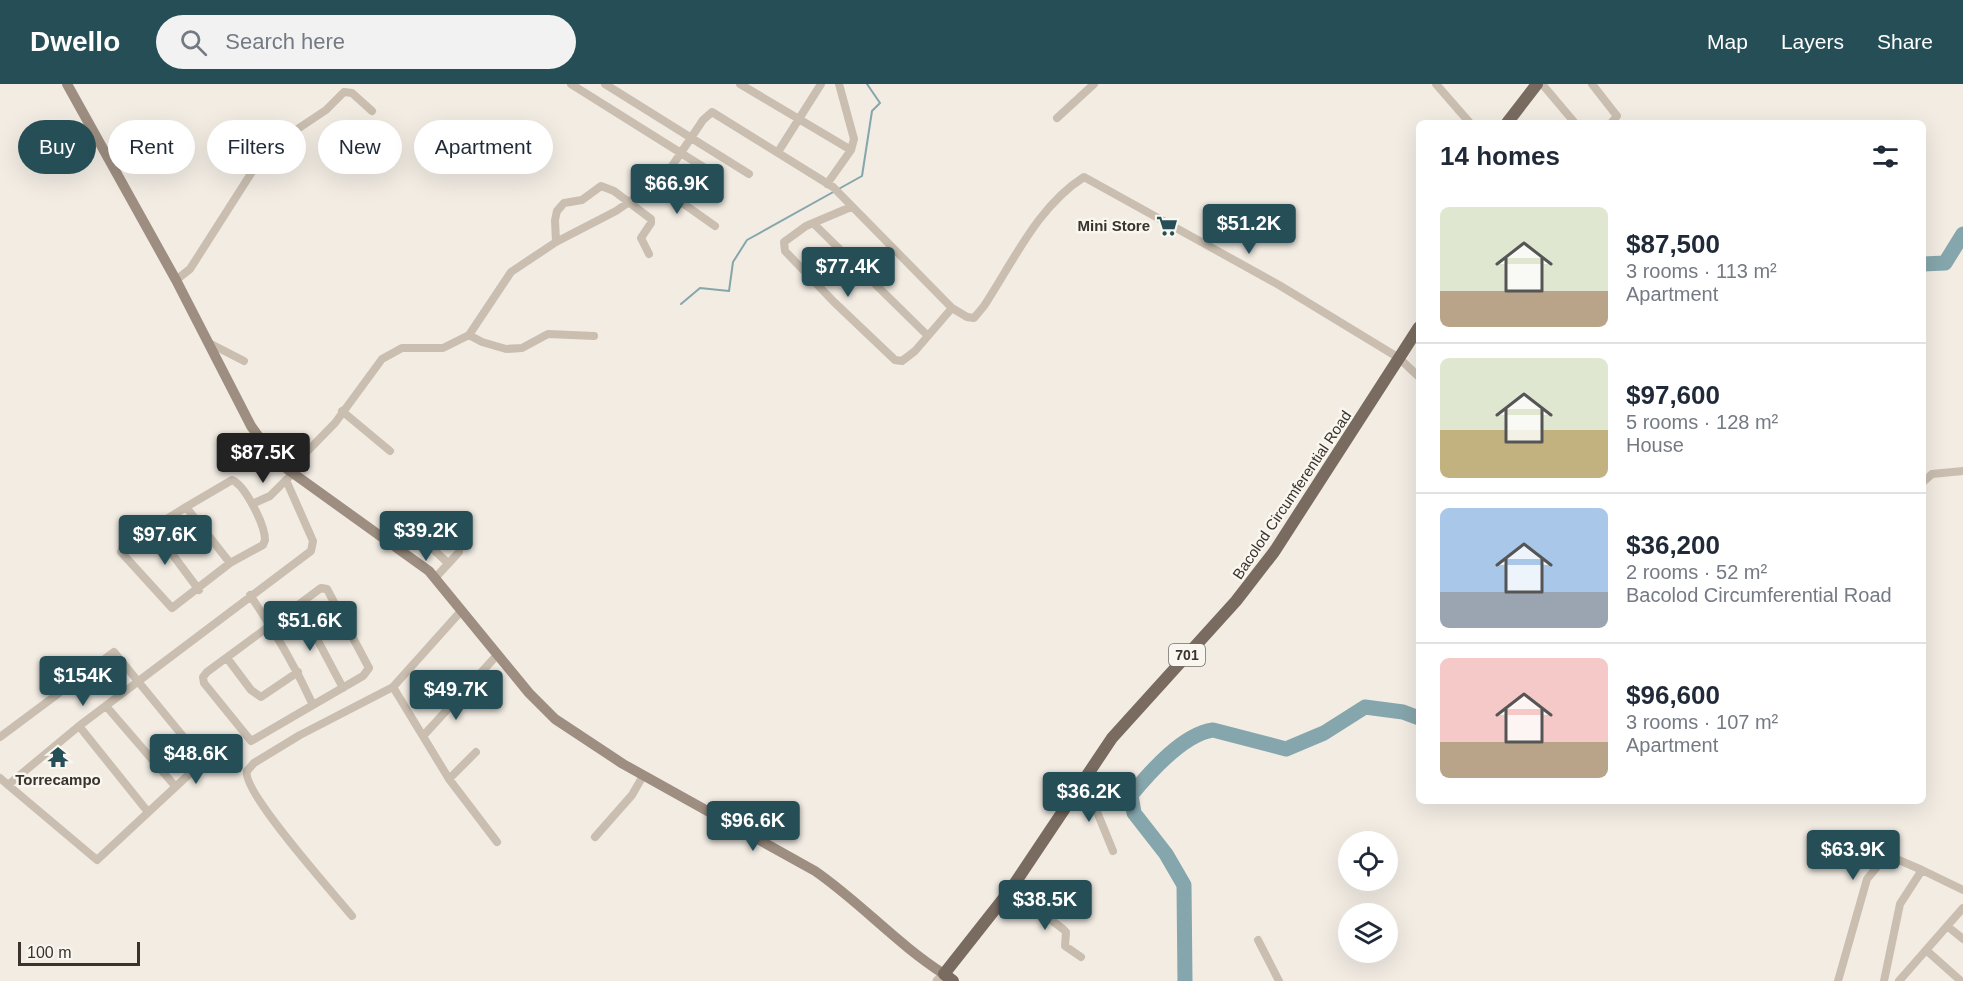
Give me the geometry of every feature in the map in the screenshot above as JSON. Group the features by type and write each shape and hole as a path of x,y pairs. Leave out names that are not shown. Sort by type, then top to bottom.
{"main road":[{"path":"67,84 176,280 259,440 289,475 412,556 436,577 542,707 555,719 643,776 815,871 841,890 944,979"},
{"path":"1508,120 1537,84"},
{"name":"Bacolod Circumferential Road","path":"944,979 1011,889 1112,738 1236,601 1274,552 1416,332"}],"street":[{"path":"571,84 716,175"},
{"path":"605,84 749,174"},
{"path":"740,84 851,150"},
{"path":"778,152 821,84"},
{"path":"830,186 851,150 854,139 839,84"},
{"path":"1057,118 1094,84"},
{"path":"1436,84 1467,120"},
{"path":"1542,84 1572,120"},
{"path":"1592,84 1617,116 1614,120"},
{"path":"176,280 190,269 246,178 273,144 326,110 344,92 352,93 372,111"},
{"path":"252,504 270,496 335,423 373,368 391,352 402,348 443,348 469,335 512,272 556,242 629,202 654,183 680,154 708,114 715,112 830,186 952,308 971,319 977,316 1041,216 1070,186 1084,177 1279,285 1400,358 1416,374"},
{"path":"654,183 715,226"},
{"path":"556,242 555,220 564,204 582,200 601,186 629,202 652,221 641,238 649,254"},
{"path":"851,207 813,223 788,237 784,242 785,251 895,360 908,359 952,308"},
{"path":"813,223 927,335"},
{"path":"469,335 482,342 506,349 522,348 554,333 594,336"},
{"path":"208,343 244,361"},
{"path":"342,411 390,452"},
{"path":"1926,479 1932,474 1954,470 1963,471"},
{"path":"8,785 80,726 250,595 298,562 313,547 289,475"},
{"path":"232,480 238,483 252,504 265,540 263,545 230,563 176,607 167,606 121,552 123,546 186,507 232,480"},
{"path":"186,507 230,563"},
{"path":"435,519 448,530 459,547 459,552 436,577"},
{"path":"152,528 199,590"},
{"path":"424,541 448,563"},
{"path":"321,588 327,589 369,668 363,676 251,741 204,683 203,677 270,625 321,588"},
{"path":"250,595 298,672 314,705"},
{"path":"299,604 343,688"},
{"path":"352,916 277,826 246,782 245,776 254,763 300,735 393,687 462,610"},
{"path":"0,737 114,652 140,680 195,751"},
{"path":"424,735 498,654"},
{"path":"227,658 250,690 261,697 298,672"},
{"path":"393,687 449,779 497,842"},
{"path":"106,706 175,786"},
{"path":"80,726 148,812"},
{"path":"449,779 476,752"},
{"path":"0,778 97,860 199,765"},
{"path":"595,837 632,795 643,776"},
{"path":"1077,788 1095,807 1113,851"},
{"path":"1838,981 1867,879 1887,855 1963,890"},
{"path":"1884,981 1900,904 1922,870"},
{"path":"1011,889 1063,928 1066,932 1065,946 1081,957"},
{"path":"1899,981 1963,908"},
{"path":"1947,926 1963,939"},
{"path":"1258,940 1279,981"},
{"path":"1926,950 1961,981"}],"waterway":[{"path":"681,304 700,288 729,291 733,262 747,240 862,176 872,111 880,103 867,84"},
{"path":"1926,264 1945,263 1963,234"},
{"path":"1185,981 1184,885 1166,854 1134,813 1131,795 1168,755 1202,733 1213,730 1286,749 1324,733 1365,707 1403,712 1416,717"}],"place":[{"name":"Mini Store","path":"1167,226"},
{"name":"Torrecampo","path":"58,757"}]}
